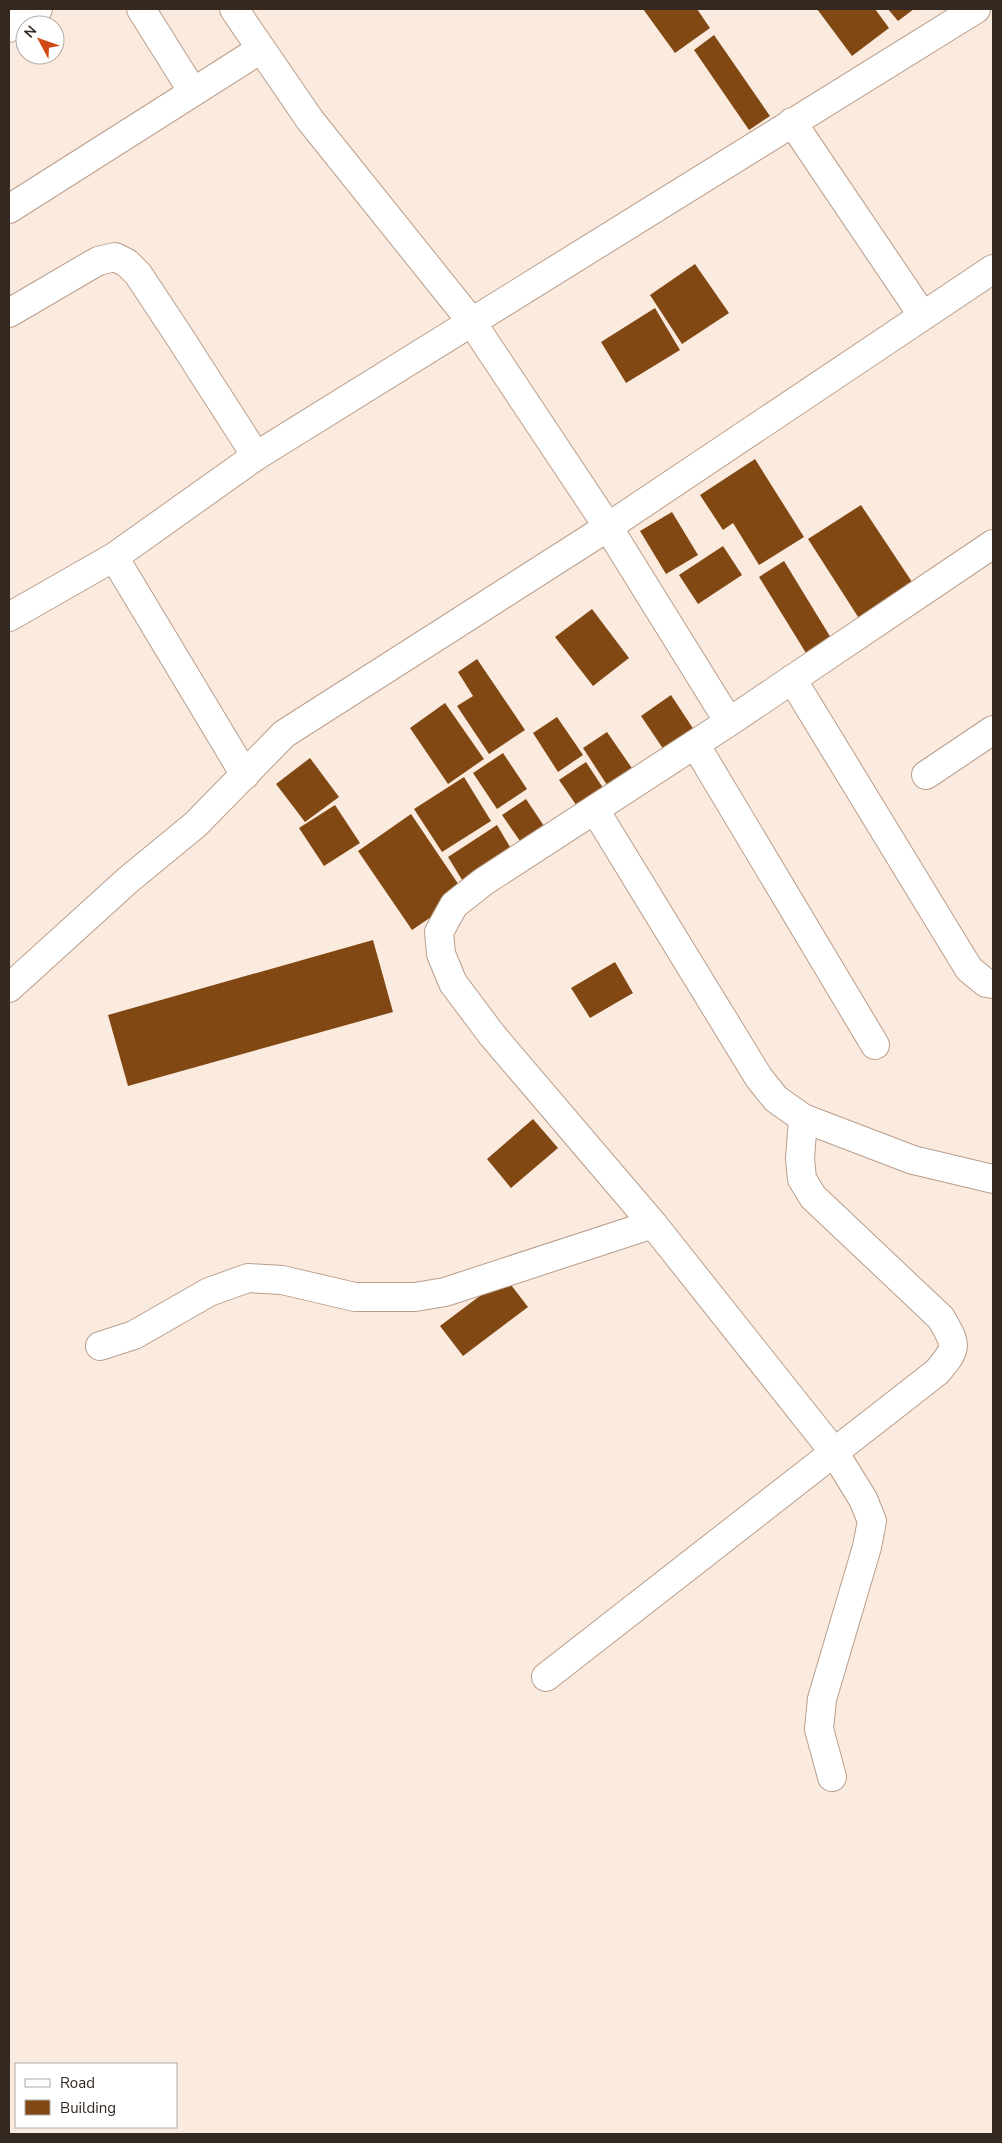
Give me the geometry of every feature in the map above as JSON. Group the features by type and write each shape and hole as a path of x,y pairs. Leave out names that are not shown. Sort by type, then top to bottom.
{"street":[{"path":"9,28 38,9"},
{"path":"141,9 193,92"},
{"path":"234,9 310,120 471,321 608,527 729,722"},
{"path":"9,617 114,557 256,456 976,9"},
{"path":"9,209 261,49"},
{"path":"792,122 923,316"},
{"path":"9,313 98,261 115,258 127,263 138,274 256,456"},
{"path":"9,988 128,880 196,824 284,734 608,527 993,269"},
{"path":"832,1777 819,1729 822,1698 867,1547 872,1521 863,1498 834,1452 653,1224 492,1035 453,983 441,954 439,932 454,905 483,882 729,722 993,544"},
{"path":"114,557 245,775"},
{"path":"792,679 970,970 986,984 993,984"},
{"path":"926,775 993,730"},
{"path":"695,744 875,1045"},
{"path":"595,810 759,1078 776,1099 803,1118 913,1160 993,1179"},
{"path":"546,1677 937,1372 952,1355 954,1341 941,1318 813,1198 802,1179 800,1159 803,1118"},
{"path":"100,1346 134,1335 209,1292 248,1278 282,1280 355,1297 415,1297 445,1292 653,1224"}],"building":[{"path":"643,9 697,9 710,28 675,53"},
{"path":"817,9 875,9 889,28 852,56"},
{"path":"888,9 914,9 898,21"},
{"path":"714,35 770,116 749,130 694,50"},
{"path":"695,264 729,313 682,344 650,295"},
{"path":"655,308 680,350 626,383 601,342"},
{"path":"755,459 804,537 759,565 733,523 723,530 700,495"},
{"path":"861,505 916,588 862,623 808,539"},
{"path":"672,512 698,555 666,574 640,531"},
{"path":"723,546 742,575 698,604 679,575"},
{"path":"784,561 831,638 806,653 759,577"},
{"path":"592,609 629,658 593,686 555,637"},
{"path":"477,659 525,730 489,754 457,706 473,696 458,672"},
{"path":"671,695 698,736 668,756 641,716"},
{"path":"445,703 484,759 448,784 410,728"},
{"path":"557,717 583,755 558,772 533,733"},
{"path":"607,732 636,774 611,791 583,748"},
{"path":"503,753 527,789 497,809 473,773"},
{"path":"310,758 339,797 305,822 276,784"},
{"path":"586,762 607,794 581,812 559,780"},
{"path":"464,777 491,821 442,852 414,809"},
{"path":"526,799 550,835 527,851 502,815"},
{"path":"335,805 360,843 324,866 299,828"},
{"path":"411,814 465,894 412,930 358,851"},
{"path":"497,825 516,857 467,888 448,857"},
{"path":"373,940 393,1012 128,1086 108,1015"},
{"path":"615,962 633,993 590,1018 571,988"},
{"path":"533,1119 558,1148 511,1188 487,1159"},
{"path":"505,1277 528,1307 463,1356 440,1326"}]}
